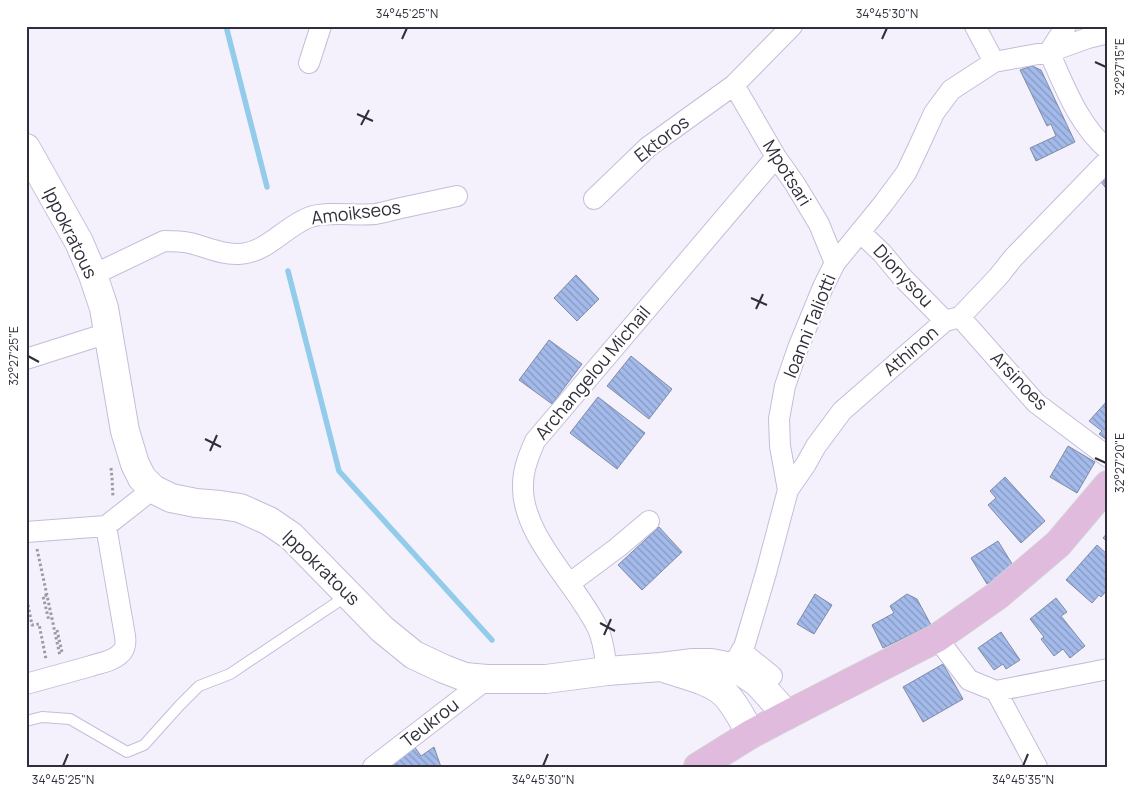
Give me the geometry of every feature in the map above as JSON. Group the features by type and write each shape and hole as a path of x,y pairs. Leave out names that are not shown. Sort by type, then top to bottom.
{"main road":[{"path":"698,767 787,714 937,638 998,595 1058,544 1108,485"}],"street":[{"path":"308,63 322,26"},
{"name":"Ektoros","path":"594,198 648,147 734,86 792,26"},
{"path":"975,26 994,62"},
{"path":"1066,26 1049,52 1073,105 1084,124 1096,140 1108,150"},
{"name":"Ioanni Taliotti","path":"737,659 744,647 788,490 780,446 779,419 786,386 798,348 835,263 906,173 934,113 951,90 994,62 1049,52 1108,33"},
{"name":"Mpotsari","path":"734,86 776,157 796,184 818,224 835,263"},
{"name":"Ippokratous","path":"26,148 79,242 93,275 104,308 126,431 135,464 142,478 153,489 171,498 240,508 269,521 292,536 382,629 414,655 465,677 487,680 546,679 607,671 737,659 745,674 757,682 787,714"},
{"name":"Archangelou Michail","path":"607,671 599,631 529,519 524,502 523,485 527,462 535,441 776,157"},
{"name":"Athinon","path":"788,490 816,446 842,411 952,319 998,277 1012,258 1108,160"},
{"name":"Amoikseos","path":"93,275 164,242 190,243 220,252 240,254 254,251 310,217 319,215 374,214 457,196"},
{"name":"Dionysou","path":"860,232 882,253 902,277 952,319"},
{"name":"Arsinoes","path":"952,319 1036,403 1108,456"},
{"path":"26,359 108,333"},
{"path":"31,537 106,526 153,489"},
{"path":"570,583 649,521"},
{"path":"26,684 109,661 120,654 124,648 126,644 125,636 106,526"},
{"path":"937,638 969,680 996,691 1108,669"},
{"path":"737,659 772,676"},
{"name":"Ippokratous","path":"661,667 707,683 724,693 751,734"},
{"name":"Teukrou","path":"373,767 487,680"},
{"path":"996,691 1037,767"}],"lane":[{"path":"26,721 42,717 70,719 126,752 144,745 180,704 199,686 230,674 349,594"}],"path":[{"path":"109,460 113,500"},
{"path":"31,537 61,661"},
{"path":"40,559 62,652"},
{"path":"48,595 43,596 48,621"},
{"path":"26,596 32,626 39,624 48,664"}],"building":[{"path":"1032,66 1041,70 1075,142 1036,161 1030,148 1056,136 1051,124 1047,126 1020,70"},
{"path":"1108,172 1108,185 1105,187 1098,178"},
{"path":"576,275 599,299 577,321 554,298"},
{"path":"549,340 582,364 552,404 519,380"},
{"path":"631,356 672,389 649,419 607,386"},
{"path":"598,397 645,433 617,469 570,433"},
{"path":"1108,400 1108,441 1099,434 1102,431 1089,421"},
{"path":"1068,446 1095,462 1077,493 1050,477"},
{"path":"1005,477 1045,521 1021,543 988,505 996,498 990,491"},
{"path":"659,527 682,552 642,590 618,565"},
{"path":"1108,532 1108,542 1103,538"},
{"path":"998,541 1014,567 987,584 971,558"},
{"path":"1097,545 1108,555 1108,590 1101,597 1099,595 1092,603 1066,580"},
{"path":"815,594 832,605 814,634 797,624"},
{"path":"907,594 917,599 931,625 883,648 872,625 894,613 890,606"},
{"path":"1056,598 1067,612 1061,616 1085,646 1070,658 1063,649 1054,656 1041,639 1044,637 1030,619"},
{"path":"1001,632 1020,660 1006,669 1003,664 994,670 978,648"},
{"path":"943,664 963,699 923,722 903,687"},
{"path":"414,746 421,756 434,747 441,767 386,767"}],"waterway":[{"path":"226,26 267,187"},
{"path":"288,271 339,471 492,640"}]}
